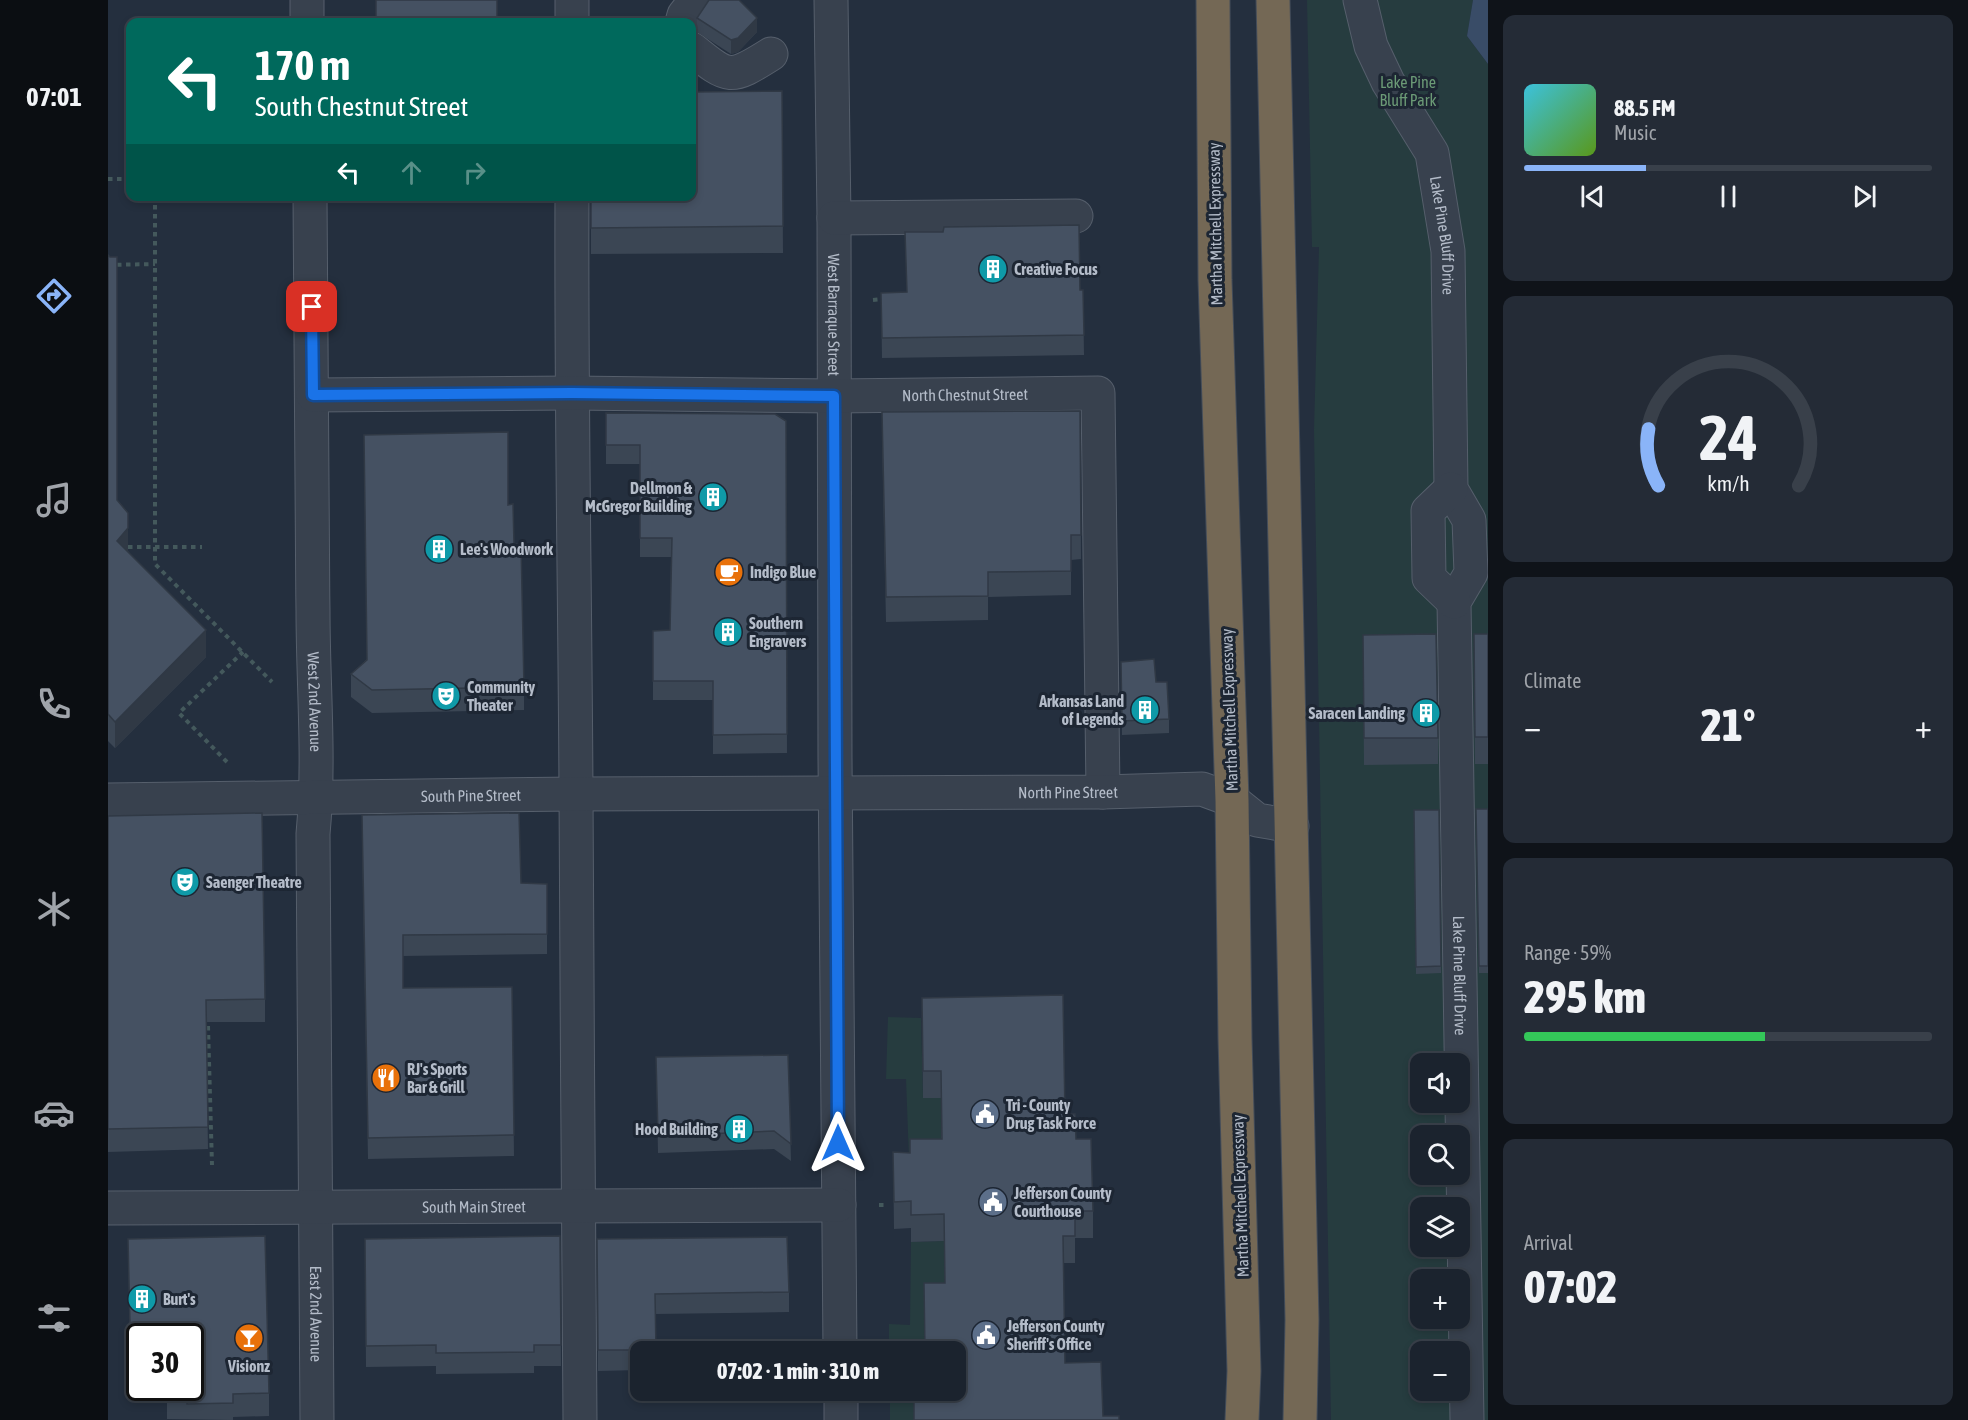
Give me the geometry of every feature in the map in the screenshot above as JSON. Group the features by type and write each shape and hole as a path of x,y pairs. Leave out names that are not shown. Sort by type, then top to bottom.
{"highway":[{"name":"Martha Mitchell Expressway","path":"1213,0 1215,280 1232,800 1235,1038 1244,1371 1242,1420"},
{"path":"1273,0 1302,1320 1300,1420"}],"street":[{"path":"307,0 307,18"},
{"path":"572,0 572,18"},
{"path":"683,18 696,0"},
{"name":"West Barraque Street","path":"831,0 840,1341"},
{"name":"Lake Pine Bluff Drive","path":"1360,0 1371,46 1388,82 1432,153 1448,251 1450,489 1469,520 1471,573 1454,602 1467,1420"},
{"path":"696,52 715,68 732,74 748,68 771,54"},
{"name":"West 2nd Avenue","path":"310,201 313,611 317,797 313,834 316,1208"},
{"path":"572,201 580,1420"},
{"path":"834,218 1076,216"},
{"name":"North Chestnut Street","path":"313,395 572,393 834,396 1098,393 1103,792"},
{"name":"North Pine Street","path":"835,793 1103,792 1202,789 1232,800 1257,820 1292,826"},
{"name":"South Pine Street","path":"108,800 835,793"},
{"name":"South Main Street","path":"108,1208 838,1205"},
{"name":"East 2nd Avenue","path":"316,1208 317,1420"},
{"path":"841,1401 841,1420"}],"path":[{"path":"108,179 126,179"},
{"path":"155,201 155,564 272,682"},
{"path":"108,265 155,264"},
{"path":"873,300 896,299"},
{"path":"128,547 202,547"},
{"path":"228,762 179,712 243,652"},
{"path":"208,1026 212,1165"},
{"path":"879,1205 888,1205"}],"green space":[{"name":"Lake Pine Bluff Park","path":"1307,0 1473,0 1467,36 1488,64 1488,1420 1331,1420 1314,430 1319,247 1312,247"},
{"path":"888,1017 921,1018 923,1097 941,1098 942,1165 909,1160 906,1079 886,1079"},
{"path":"944,1241 945,1309 924,1310 924,1341 889,1341 889,1324 910,1325 911,1242"},
{"path":"890,1401 914,1401 914,1420 890,1420"}],"water":[{"path":"1473,0 1488,0 1488,64 1467,36"}],"building":[{"path":"376,0 497,0 497,18 376,18"},
{"path":"709,0 739,0 757,18 738,38 731,40 697,18"},
{"path":"782,91 783,226 591,228 591,201 696,201 696,92"},
{"path":"1079,225 1080,290 1083,290 1084,335 882,338 881,293 907,292 905,232 943,232 944,227"},
{"path":"108,255 117,257 117,500 128,513 128,528 117,541 206,630 115,722 108,714"},
{"path":"1080,411 1081,535 1071,535 1071,571 988,572 988,596 886,597 882,412"},
{"path":"606,413 775,414 786,421 787,734 713,735 713,681 653,681 653,631 670,630 672,538 640,538 640,445 606,445"},
{"path":"508,432 508,505 513,504 514,544 521,544 524,687 372,690 351,674 367,660 364,435"},
{"path":"1436,634 1438,738 1364,738 1363,635"},
{"path":"1474,634 1488,634 1488,737 1475,737"},
{"name":"Arkansas Land of Legends","path":"1154,659 1156,682 1167,682 1169,719 1122,721 1121,662"},
{"path":"1476,809 1488,809 1488,966 1479,966"},
{"path":"1414,810 1439,810 1441,966 1416,967"},
{"path":"262,813 265,999 206,1000 208,1127 108,1129 108,816"},
{"path":"519,813 521,883 547,884 547,934 403,935 403,988 512,987 514,1135 368,1138 362,815"},
{"name":"Jefferson County Courthouse","path":"1063,995 1065,1114 1075,1114 1076,1139 1091,1139 1093,1211 1075,1211 1075,1236 1063,1236 1065,1363 1101,1362 1103,1416 1119,1416 1119,1420 914,1420 914,1401 966,1401 966,1341 925,1341 924,1283 945,1283 944,1214 911,1215 911,1201 894,1202 893,1152 910,1153 910,1139 942,1139 941,1071 923,1071 922,998"},
{"path":"788,1055 791,1144 774,1131 658,1136 656,1057"},
{"path":"265,1236 269,1393 233,1394 233,1403 187,1404 187,1401 204,1401 204,1323 130,1323 128,1239"},
{"path":"560,1236 561,1345 534,1345 534,1352 436,1353 436,1345 366,1346 365,1239"},
{"path":"787,1237 789,1292 655,1294 656,1341 630,1341 630,1350 598,1350 597,1239"}],"place":[{"name":"Creative Focus","path":"993,269"},
{"name":"Dellmon & McGregor Building","path":"713,497"},
{"name":"Lee's Woodwork","path":"439,549"},
{"name":"Indigo Blue","path":"729,572"},
{"name":"Southern Engravers","path":"728,632"},
{"name":"Community Theater","path":"446,696"},
{"name":"Arkansas Land of Legends","path":"1145,710"},
{"name":"Saracen Landing","path":"1426,713"},
{"name":"Saenger Theatre","path":"185,882"},
{"name":"RJ's Sports Bar & Grill","path":"386,1078"},
{"name":"Tri - County Drug Task Force","path":"985,1114"},
{"name":"Hood Building","path":"739,1129"},
{"name":"Jefferson County Courthouse","path":"993,1202"},
{"name":"Burt's","path":"142,1299"},
{"name":"Jefferson County Sheriff's Office","path":"986,1335"},
{"name":"Visionz","path":"249,1338"}],"route":[{"path":"312,307 313,395 572,393 834,396 838,1143"}]}
